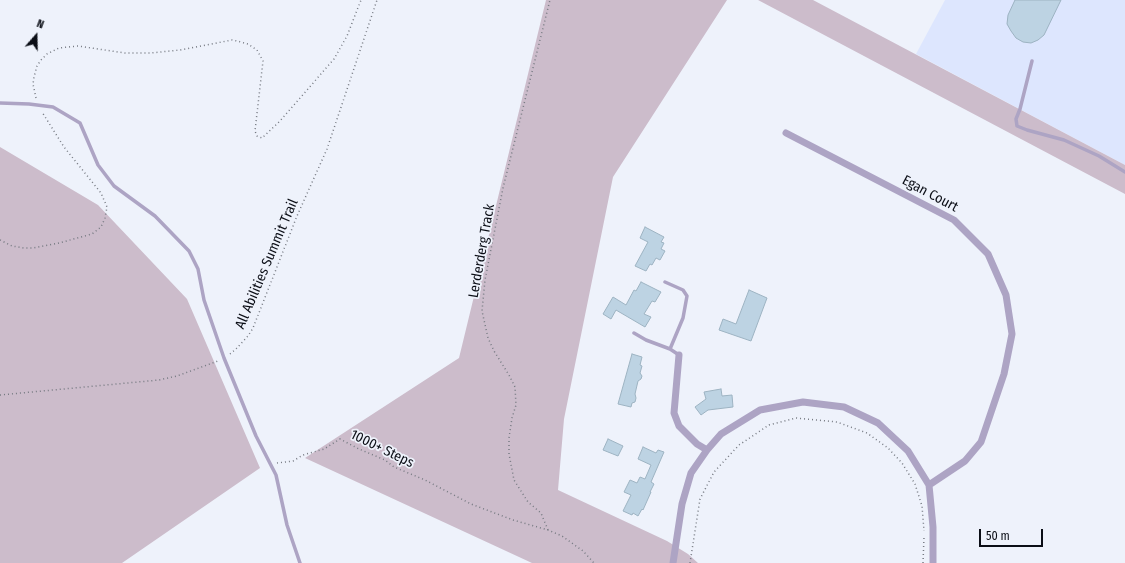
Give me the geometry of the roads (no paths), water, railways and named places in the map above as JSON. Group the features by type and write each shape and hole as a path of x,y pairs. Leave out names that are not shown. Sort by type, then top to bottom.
{"street":[{"name":"Egan Court","path":"786,133 954,220 988,254 1006,295 1012,334 1004,374 981,442 965,461 929,485"},
{"path":"679,355 674,413 679,426 697,444 707,450"},
{"path":"672,563 682,504 691,473 707,450 721,434 760,410 803,402 844,407 878,423 908,451 929,485 933,527 933,563"}],"lane":[{"path":"1032,62 1020,109 1016,118 1017,126 1064,140 1099,156 1125,172"},
{"path":"0,103 53,106 80,123 98,165 114,186 155,216 189,251 198,269 204,300 224,358 256,436 276,475 287,525 300,563"},
{"path":"665,282 683,290 687,296 683,318 670,349"},
{"path":"634,333 646,340 670,349 679,355"}]}
